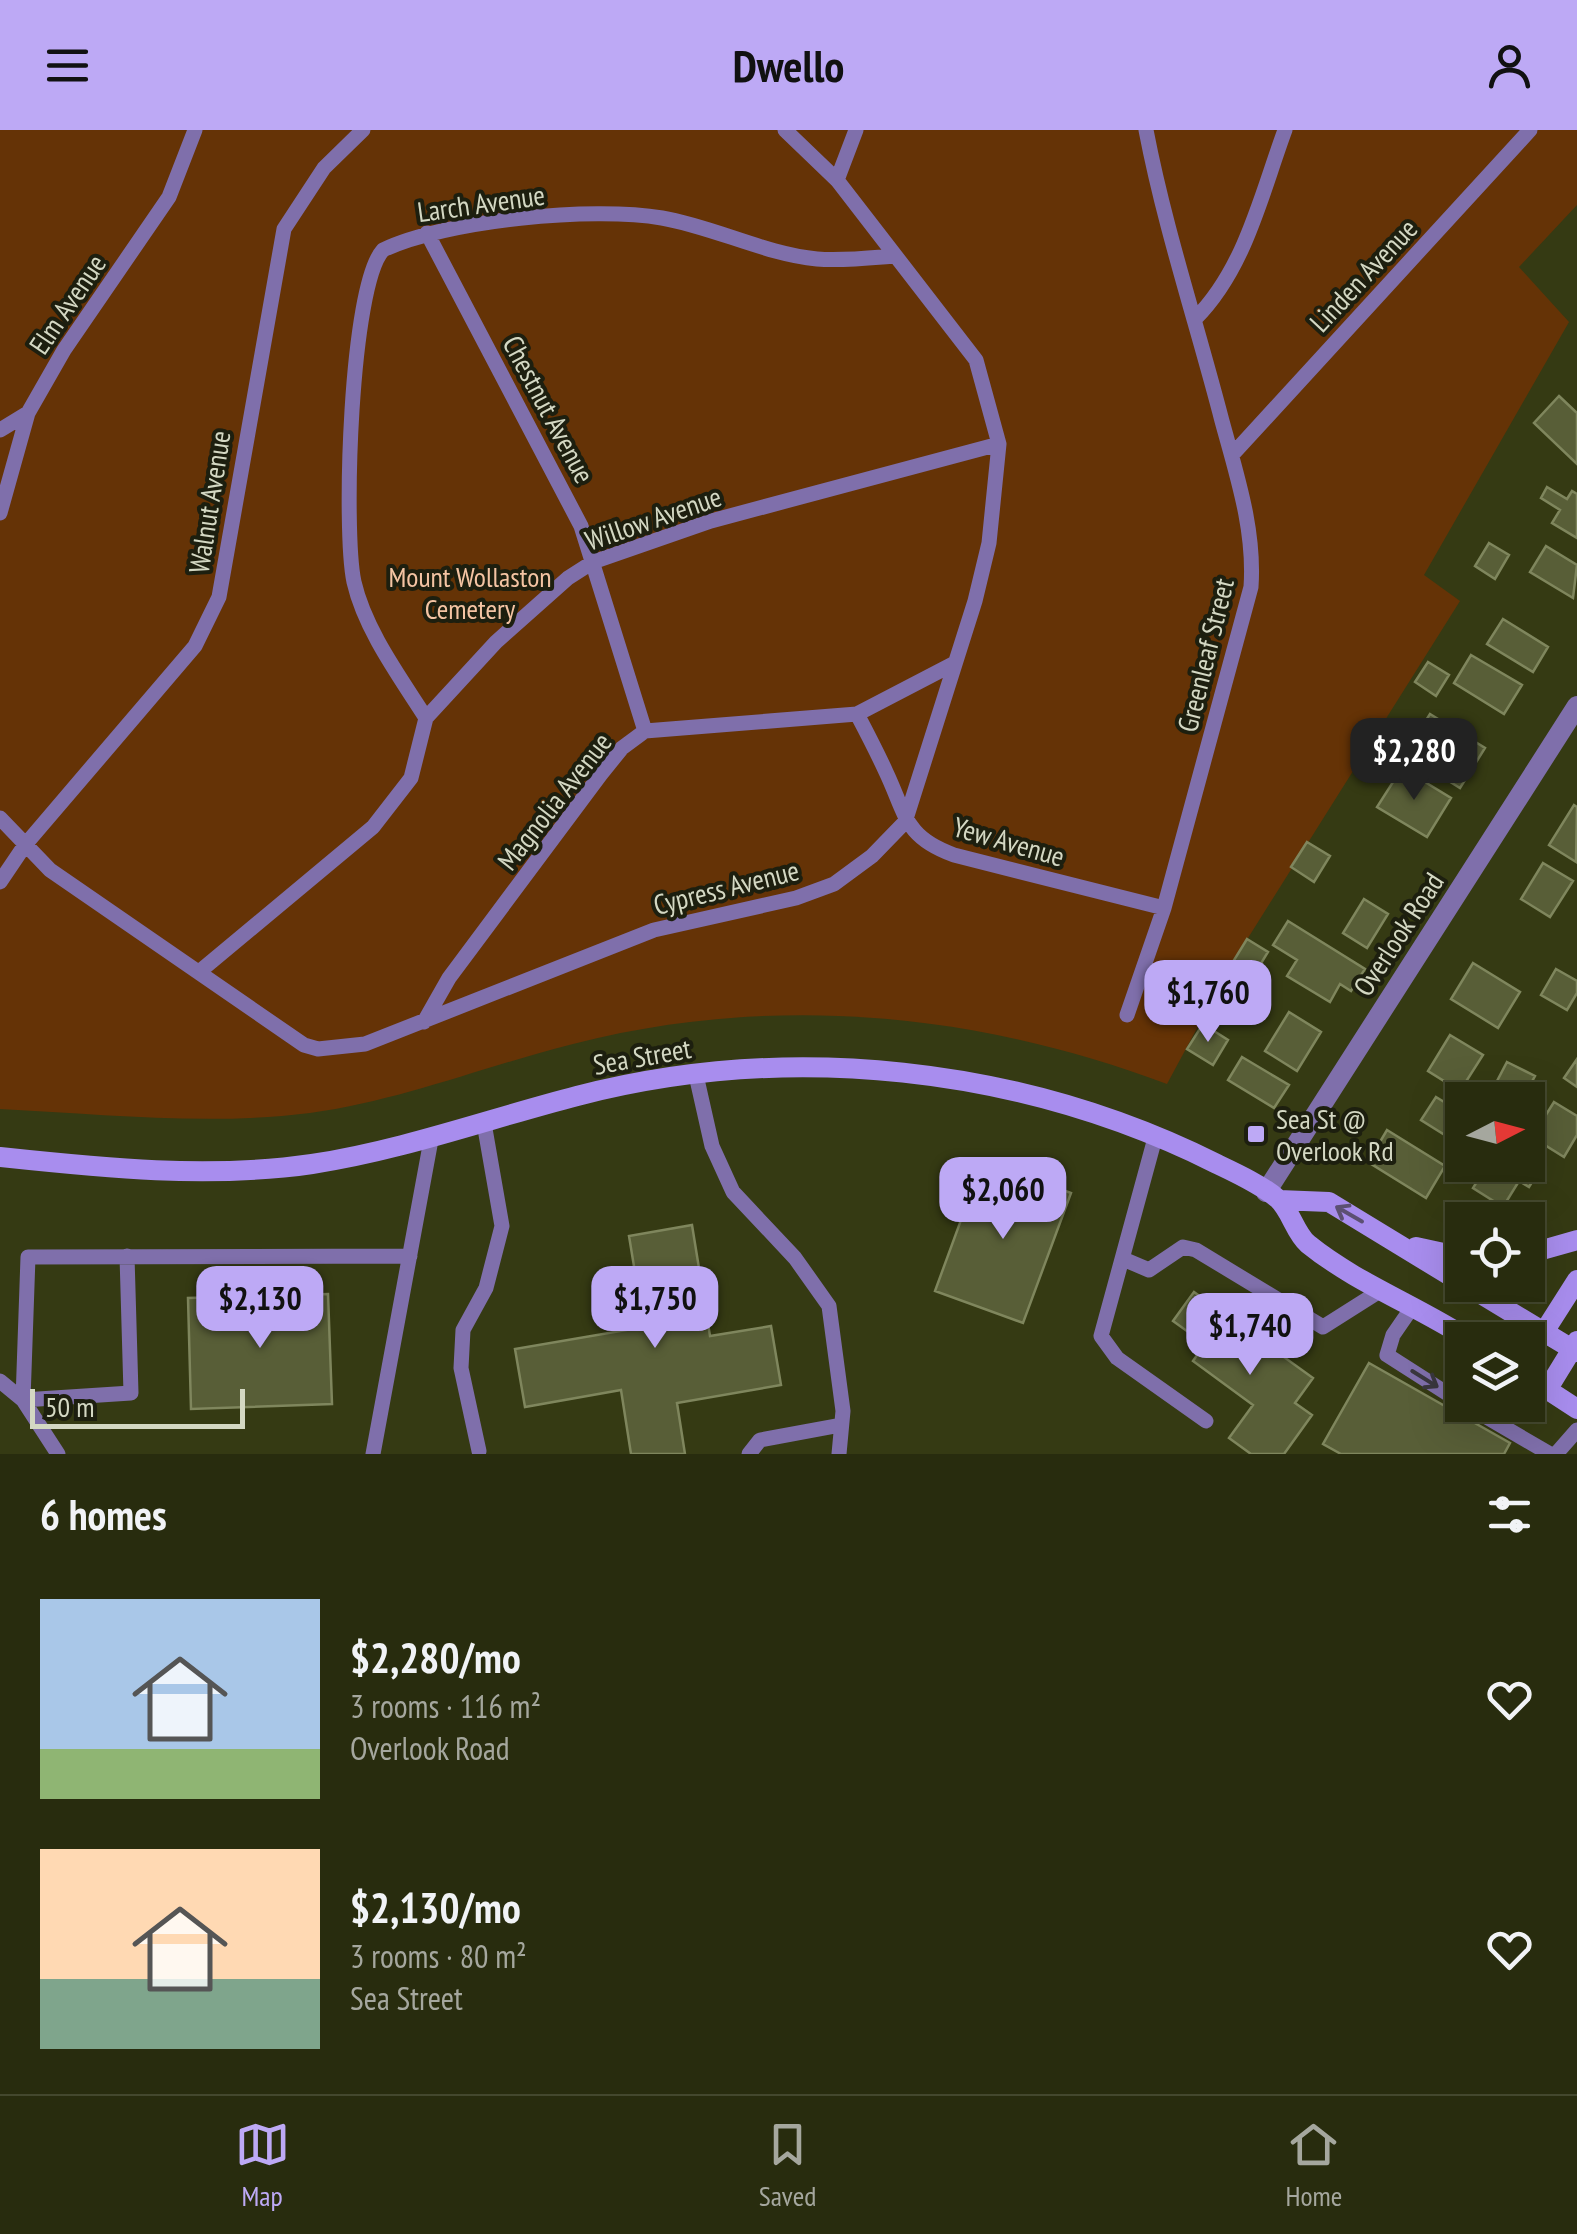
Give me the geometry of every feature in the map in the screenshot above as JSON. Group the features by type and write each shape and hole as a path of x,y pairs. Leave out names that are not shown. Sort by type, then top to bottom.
{"main road":[{"name":"Sea Street","path":"0,1158 94,1167 262,1169 336,1160 431,1140 578,1096 696,1074 796,1067 942,1077 1067,1105 1217,1164 1273,1196 1329,1202 1445,1272"},
{"name":"Sea Street","path":"1273,1196 1306,1242 1445,1325"},
{"path":"1545,1249 1577,1240"},
{"path":"1401,1243 1445,1253"},
{"path":"1545,1329 1577,1280"},
{"name":"Sea Street","path":"1492,1302 1523,1322"},
{"name":"Sea Street","path":"1545,1335 1575,1347"},
{"path":"1575,1347 1547,1390 1577,1409"}],"street":[{"name":"Overlook Road","path":"1273,1196 1577,706"}],"lane":[{"name":"Elm Avenue","path":"0,513 28,413 64,350 169,197 195,130"},
{"name":"Walnut Avenue","path":"0,882 25,845 195,646 211,618 219,597 284,229 324,168 362,130"},
{"name":"Cypress Avenue","path":"0,818 50,870 310,1048 365,1044 654,930 796,898 834,884 872,856 905,822 955,663 989,544 999,444 976,360 837,180 785,130"},
{"path":"837,180 856,130"},
{"name":"Greenleaf Street","path":"1127,1016 1164,908 1251,587 1253,557 1232,455 1169,236 1146,130"},
{"path":"1195,319 1217,296 1234,268 1285,130"},
{"name":"Linden Avenue","path":"1232,455 1530,130"},
{"name":"Larch Avenue","path":"426,718 359,598 351,554 356,361 368,277 383,250 427,234 531,218 624,213 707,227 817,259 894,256"},
{"name":"Chestnut Avenue","path":"427,234 563,486 593,562 645,731"},
{"path":"0,430 28,413"},
{"name":"Willow Avenue","path":"199,972 373,827 411,778 426,718 532,607 593,562 711,521 999,444"},
{"name":"Magnolia Avenue","path":"424,1022 449,978 601,774 622,748 645,731 857,714 955,663"},
{"path":"857,714 888,775 905,822"},
{"name":"Yew Avenue","path":"905,822 928,843 954,855 1164,908"},
{"name":"Walnut Avenue","path":"0,858 25,845"},
{"path":"696,1074 712,1146 732,1192 795,1258 829,1306 842,1425 839,1454"},
{"path":"483,1453 460,1368 463,1330 486,1288 502,1226 484,1124"},
{"path":"1155,1138 1101,1336 1117,1358 1206,1421"},
{"path":"373,1454 431,1140"},
{"path":"1123,1259 1149,1270 1183,1247 1196,1250 1323,1327 1383,1289"},
{"path":"22,1400 28,1256 410,1256"},
{"path":"22,1400 131,1392 127,1256"},
{"path":"1413,1306 1393,1335 1387,1355 1445,1392"},
{"path":"0,1381 22,1400 58,1454"},
{"path":"1496,1422 1553,1454 1577,1430"},
{"path":"749,1454 760,1440 842,1425"}],"green space":[{"name":"Mount Wollaston Cemetery","path":"0,130 1577,130 1577,205 1519,267 1569,322 1424,575 1460,601 1231,965 1167,1084 1022,1040 948,1026 798,1015 648,1028 573,1044 410,1092 310,1113 194,1119 0,1109"}],"building":[{"path":"1559,396 1577,413 1577,464 1534,423"},
{"path":"1547,487 1567,499 1572,491 1577,494 1577,538 1552,523 1560,510 1541,498"},
{"path":"1489,543 1509,555 1495,579 1475,566"},
{"path":"1546,546 1577,565 1573,598 1530,572"},
{"path":"1503,619 1548,647 1533,672 1487,644"},
{"path":"1471,655 1522,685 1504,714 1454,683"},
{"path":"1428,662 1449,675 1436,696 1415,682"},
{"path":"1430,714 1485,748 1460,788 1422,764 1433,747 1416,736"},
{"path":"1402,768 1451,798 1427,837 1377,807"},
{"path":"1574,805 1577,807 1576,862 1549,845"},
{"path":"1307,842 1330,856 1314,882 1291,867"},
{"path":"1543,863 1573,881 1550,917 1521,899"},
{"path":"1364,899 1388,914 1367,948 1343,933"},
{"path":"1288,921 1365,969 1351,991 1340,984 1330,1002 1287,976 1297,960 1273,945"},
{"path":"1247,939 1268,952 1252,978 1231,965"},
{"path":"1473,963 1520,992 1498,1028 1451,999"},
{"path":"1556,969 1577,981 1577,993 1567,1010 1541,995"},
{"path":"1289,1012 1321,1032 1297,1071 1265,1051"},
{"path":"1203,1024 1228,1040 1213,1065 1187,1049"},
{"path":"1450,1035 1483,1055 1466,1082 1446,1082 1428,1071"},
{"path":"1242,1057 1289,1085 1274,1108 1228,1080"},
{"path":"1577,1059 1577,1087 1564,1078"},
{"path":"1507,1062 1535,1076 1532,1082 1497,1082"},
{"path":"1436,1097 1445,1103 1445,1135 1421,1120"},
{"path":"1554,1102 1577,1116 1577,1135 1564,1157 1545,1145 1545,1116"},
{"path":"1387,1130 1445,1166 1426,1198 1368,1162"},
{"path":"983,1160 1071,1193 1023,1323 935,1291"},
{"path":"1477,1182 1518,1182 1506,1202 1495,1202 1473,1188"},
{"path":"692,1225 710,1336 771,1326 781,1385 677,1403 685,1454 631,1454 621,1390 525,1407 515,1349 644,1327 629,1236"},
{"path":"1194,1292 1313,1378 1295,1403 1312,1415 1284,1454 1251,1454 1229,1438 1253,1405 1193,1361 1205,1344 1173,1321"},
{"path":"328,1294 332,1404 191,1409 188,1298"},
{"path":"1369,1363 1445,1406 1445,1422 1473,1422 1510,1443 1504,1454 1341,1454 1323,1444"}],"place":[{"name":"Sea St @ Overlook Rd","path":"1256,1134"}]}
